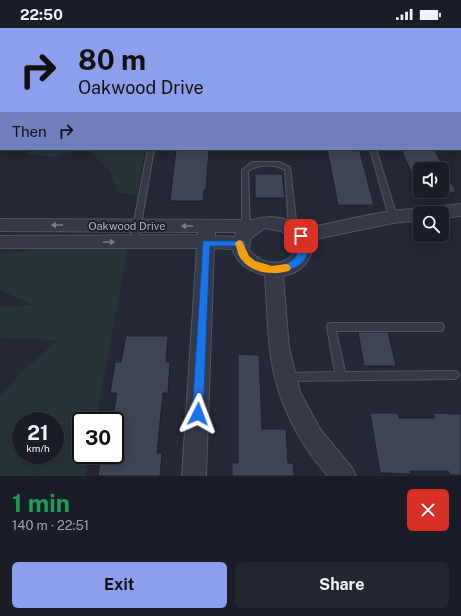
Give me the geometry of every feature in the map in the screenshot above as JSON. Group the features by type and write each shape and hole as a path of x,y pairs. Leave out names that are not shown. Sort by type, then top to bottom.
{"street":[{"path":"449,211 461,210"},
{"path":"297,233 413,215"},
{"path":"266,222 277,223 297,233 304,244 304,252 300,259 293,265 283,269 274,270 262,268 252,264 245,258 241,250 240,243 243,235 250,226 266,222"},
{"name":"Oakwood Drive","path":"0,225 135,234 206,235 250,226"},
{"name":"Oakwood Drive","path":"0,242 135,234"},
{"name":"Oakwood Drive","path":"206,235 240,243"},
{"path":"194,476 206,235"},
{"path":"274,270 278,340 285,377 294,404 306,428 326,458 344,476"}],"lane":[{"path":"135,234 151,150"},
{"path":"373,150 393,217"},
{"path":"250,226 245,170 254,164 279,164 288,169 297,233"},
{"path":"341,376 331,327 440,327"},
{"path":"285,377 454,375"}],"shaded area":[{"path":"25,150 77,150 54,157 28,154"},
{"path":"88,150 145,150 137,195 118,193 110,171"},
{"path":"48,247 128,247 98,412 72,412 72,464 88,464 86,476 0,476 0,397 23,371 58,340 0,338 0,307 34,305 0,290 0,255"}],"building":[{"path":"176,150 209,150 206,190 204,190 203,201 170,201"},
{"path":"327,150 359,150 374,205 338,205"},
{"path":"401,150 435,150 441,162 413,162 413,176"},
{"path":"255,174 282,174 285,198 255,198"},
{"path":"449,178 456,192 449,192"},
{"path":"358,332 388,332 396,366 364,366"},
{"path":"126,336 168,336 166,362 170,362 168,393 163,393 157,453 162,453 160,476 98,476 100,464 124,464 124,412 114,412 117,393 110,393 115,362 121,362"},
{"path":"238,354 259,355 262,429 286,429 288,463 293,463 294,476 232,476 232,463 238,463"},
{"path":"370,413 398,413 399,418 435,418 433,413 461,414 461,475 450,475 448,471 410,471 411,474 380,473"}],"slow traffic":[{"path":"239,243 245,258 252,264 272,270 286,268"}],"route":[{"path":"198,414 206,243 240,243 241,250 245,258 252,264 272,270 283,269 293,265 300,259 304,252 304,244 301,236"}]}
